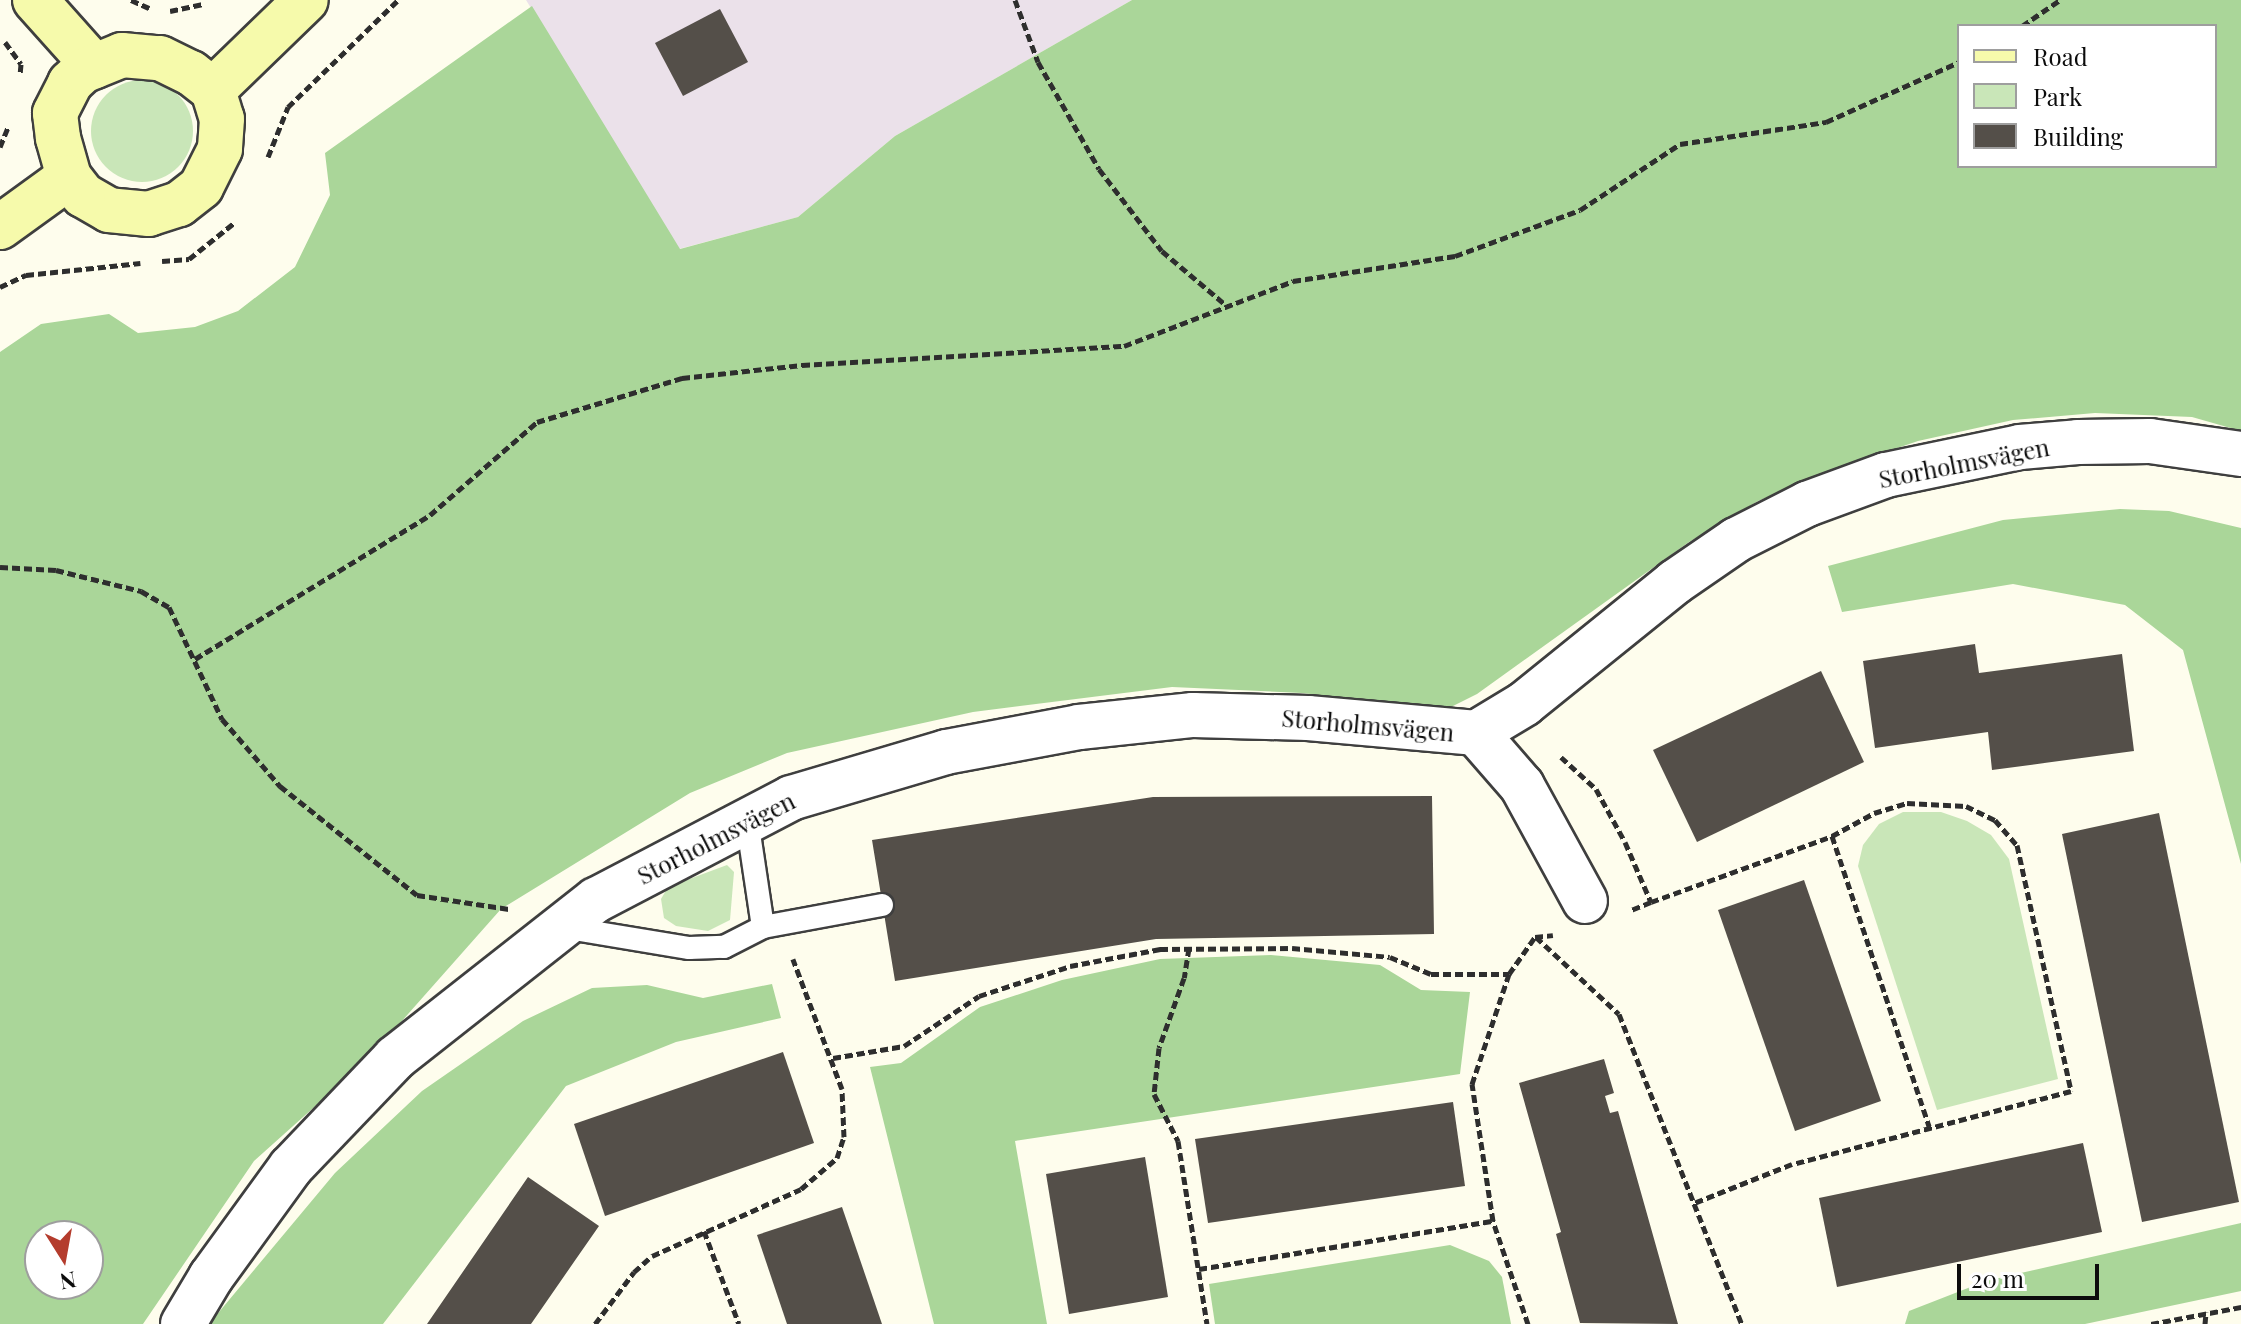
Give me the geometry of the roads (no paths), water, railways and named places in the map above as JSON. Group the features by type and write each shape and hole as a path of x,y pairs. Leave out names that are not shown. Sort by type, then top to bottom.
{"main road":[{"path":"35,0 94,66"},
{"path":"213,90 306,0"},
{"path":"122,55 160,58 213,90 222,119 220,149 201,187 179,204 149,214 123,214 95,204 69,177 55,113 70,83 94,66 122,55"},
{"path":"0,227 69,177"}],"street":[{"name":"Storholmsvägen","path":"183,1324 211,1277 291,1167 395,1058 561,927 644,872 791,798 913,761 1079,727 1193,715 1308,718 1476,733 1524,704 1675,582 1736,540 1807,504 1873,480 1954,459 2078,442 2150,441 2241,454"},
{"name":"Storholmsvägen","path":"1476,733 1522,786 1590,916"}],"lane":[{"path":"747,820 763,927"},
{"path":"561,927 689,948 724,947 763,927 882,905"}]}
